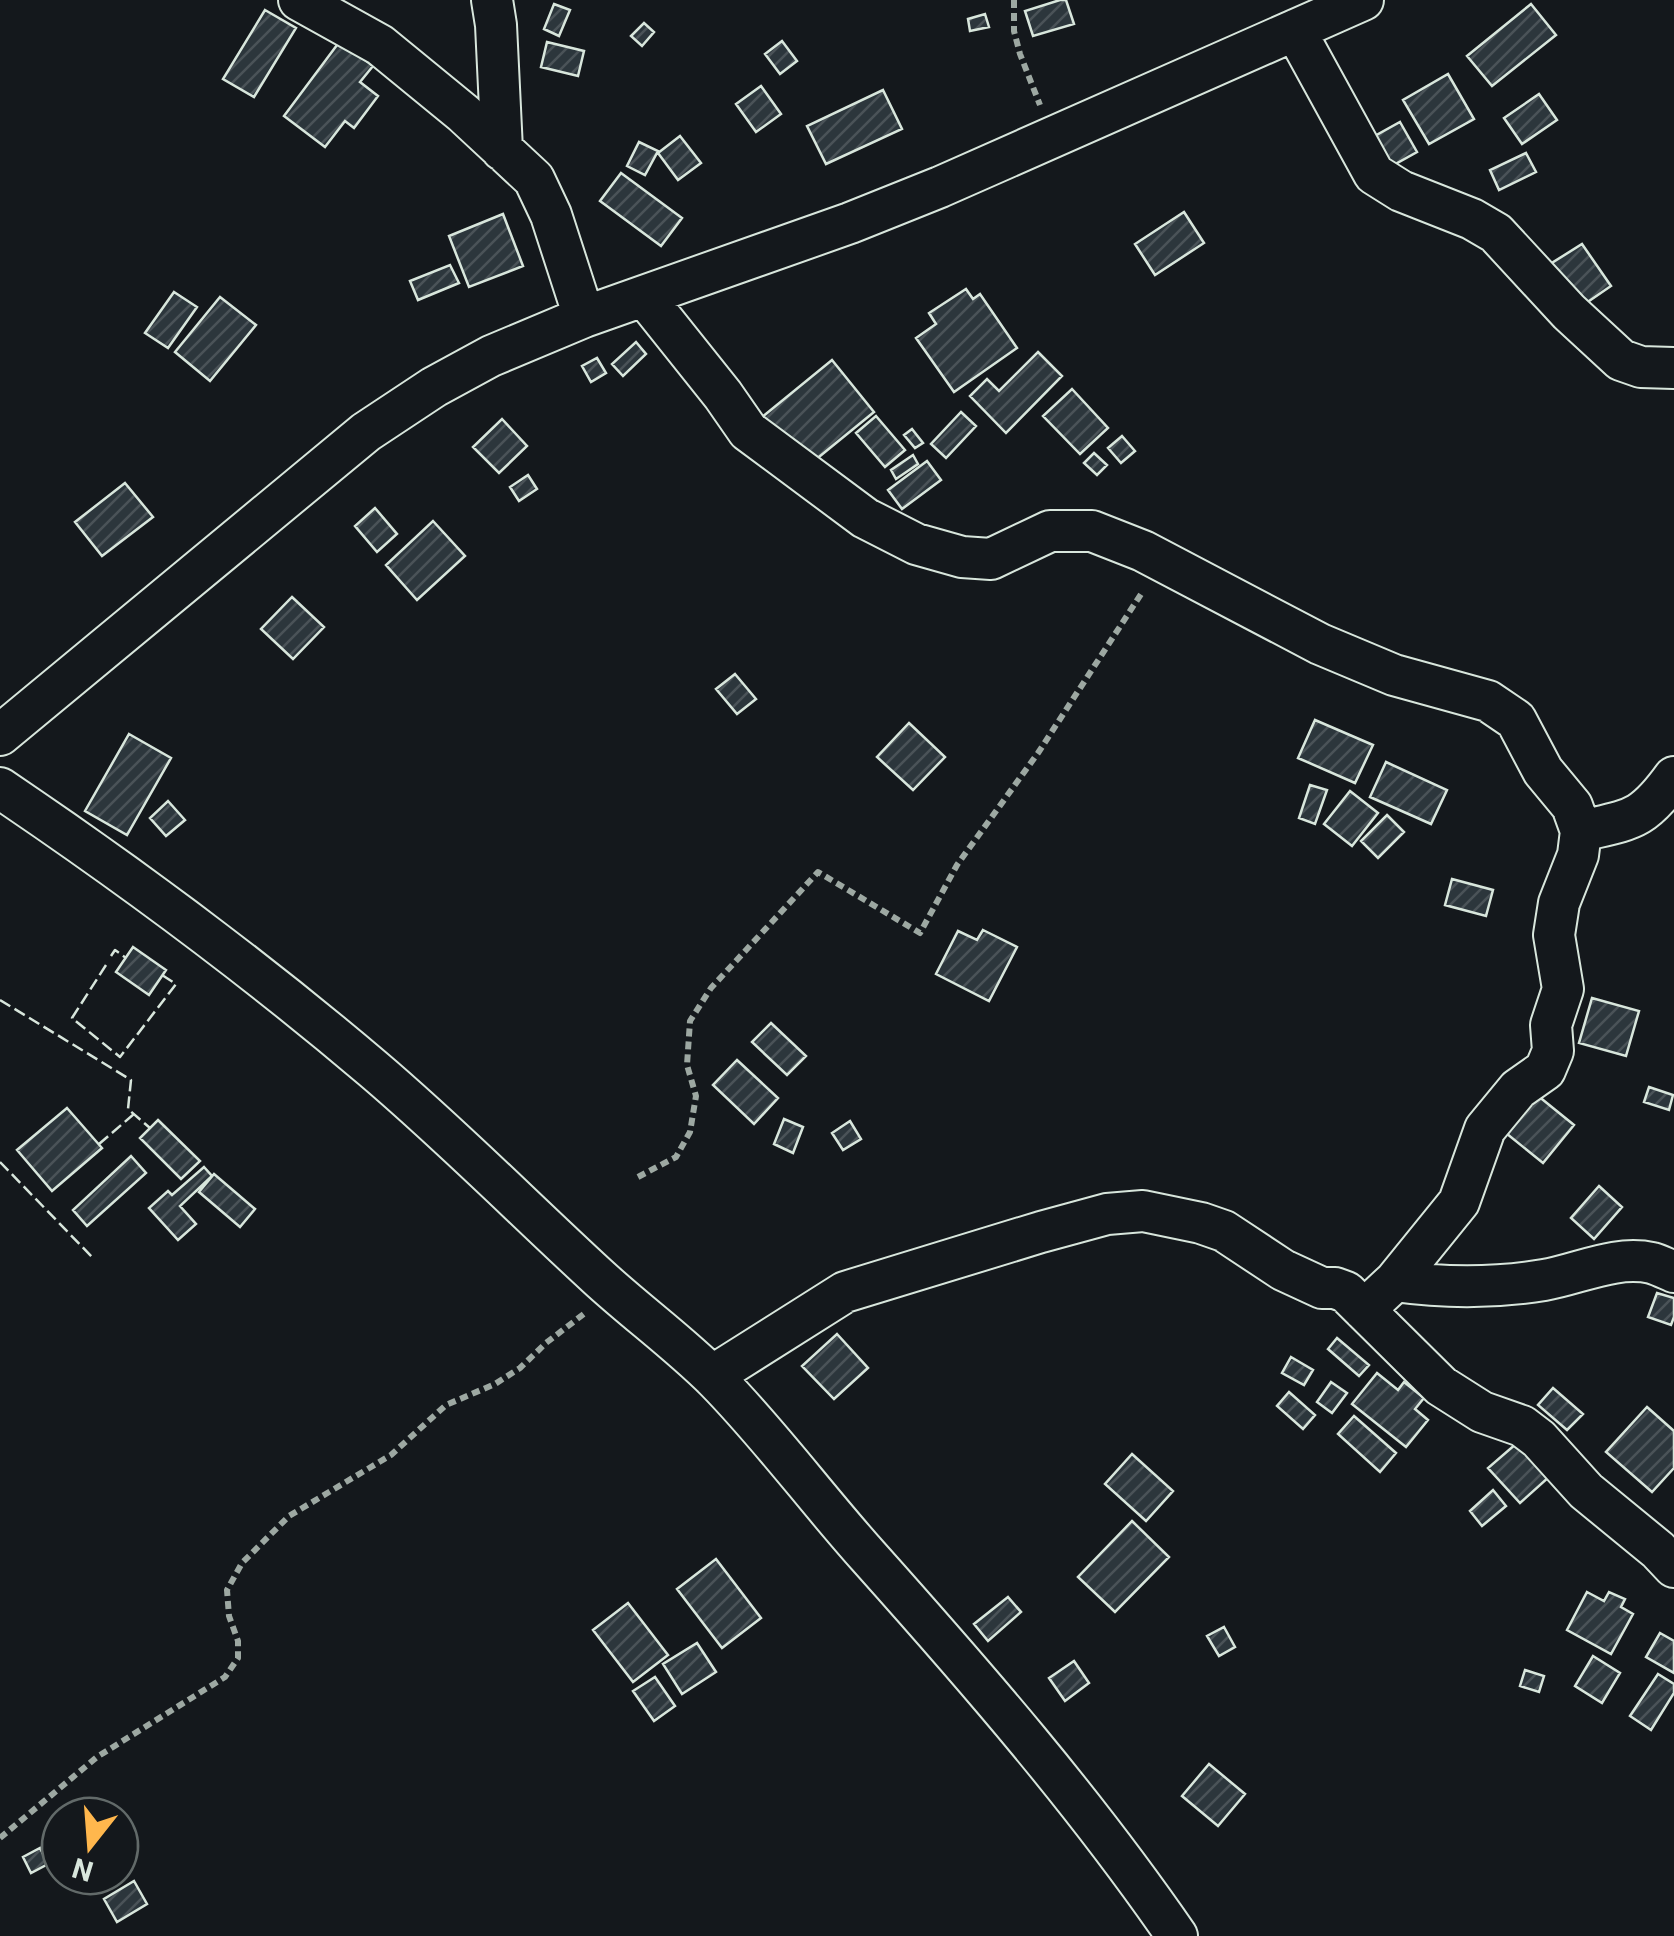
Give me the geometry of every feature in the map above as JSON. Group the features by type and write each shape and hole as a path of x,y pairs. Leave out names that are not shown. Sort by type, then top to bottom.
{"street":[{"path":"299,0 380,45 464,113 534,179 551,215 584,317"},
{"path":"492,0 502,150"},
{"path":"0,735 366,432 434,387 491,356 584,317 850,223 1054,138 1364,0"},
{"path":"1295,30 1374,174 1402,191 1496,233 1569,312 1621,360 1641,368 1674,368"},
{"path":"644,296 748,431 865,518 916,544 962,557 992,559 1050,531 1092,531 1162,561 1320,644 1394,675 1488,702 1516,720 1543,771 1572,806 1582,831 1578,855 1559,903 1554,935 1562,989 1551,1025 1553,1051 1545,1070 1518,1089 1485,1129 1458,1202 1395,1281 1364,1310"},
{"path":"1582,831 1630,820 1650,808 1674,777"},
{"path":"0,788 262,977 374,1069 712,1376 752,1417 834,1518 1046,1761 1176,1936"},
{"path":"712,1376 845,1292 1107,1214 1144,1211 1224,1231 1284,1270 1322,1288 1346,1292 1441,1386 1482,1412 1522,1426 1539,1439 1586,1491 1674,1566"},
{"path":"1395,1281 1473,1287 1544,1280 1616,1262 1651,1263 1674,1272"}],"path":[{"path":"1014,0 1014,31 1020,54 1054,138"},
{"path":"638,1177 676,1157 690,1132 696,1096 687,1066 690,1022 711,988 818,872 920,934 957,865 1038,753 1162,561"},
{"path":"0,1838 97,1757 225,1677 238,1658 227,1590 242,1563 289,1516 392,1455 446,1405 520,1368 613,1290"}],"building":[{"path":"1066,0 1074,24 1033,36 1025,11"},
{"path":"554,4 570,10 559,36 544,29"},
{"path":"1531,4 1556,35 1492,86 1467,56"},
{"path":"265,10 296,28 254,97 223,79"},
{"path":"985,14 989,27 970,31 968,19"},
{"path":"644,23 654,32 642,46 631,36"},
{"path":"340,41 373,66 360,82 378,96 354,128 345,121 325,147 284,116"},
{"path":"782,41 797,61 780,74 765,54"},
{"path":"547,42 584,51 578,76 541,67"},
{"path":"1448,74 1474,119 1429,144 1403,100"},
{"path":"761,86 781,114 756,132 736,104"},
{"path":"883,90 902,129 826,164 807,126"},
{"path":"1539,94 1557,120 1522,144 1504,118"},
{"path":"1400,122 1417,152 1381,172 1364,142"},
{"path":"680,136 701,163 678,180 658,153"},
{"path":"639,142 658,151 645,175 627,166"},
{"path":"1526,153 1536,172 1499,190 1490,170"},
{"path":"621,173 682,218 661,246 600,201"},
{"path":"1184,212 1204,243 1155,275 1135,244"},
{"path":"503,214 523,266 469,287 449,236"},
{"path":"1582,244 1611,286 1576,310 1547,266"},
{"path":"450,265 459,283 418,300 410,281"},
{"path":"966,289 973,299 980,294 1017,348 954,392 916,338 936,324 929,313"},
{"path":"174,292 197,307 168,348 145,333"},
{"path":"220,297 256,325 210,381 175,352"},
{"path":"636,342 646,354 623,376 612,364"},
{"path":"1038,352 1062,376 1006,433 970,396 987,379 999,391"},
{"path":"597,358 606,373 591,382 582,366"},
{"path":"832,360 874,412 803,470 761,418"},
{"path":"1072,389 1108,428 1080,454 1043,416"},
{"path":"961,412 976,426 946,458 931,444"},
{"path":"876,416 905,450 885,467 856,433"},
{"path":"502,419 527,446 499,473 473,447"},
{"path":"912,429 923,443 915,448 904,435"},
{"path":"1122,436 1135,451 1121,463 1108,448"},
{"path":"1094,453 1107,465 1097,475 1084,463"},
{"path":"913,455 918,464 896,479 891,470"},
{"path":"927,461 941,480 902,509 888,490"},
{"path":"528,475 537,489 519,501 510,487"},
{"path":"125,483 153,517 102,556 75,522"},
{"path":"375,508 397,534 377,552 355,526"},
{"path":"433,521 465,556 417,600 386,565"},
{"path":"292,597 324,627 293,659 261,629"},
{"path":"735,674 756,699 737,714 716,689"},
{"path":"1315,720 1373,745 1355,783 1298,758"},
{"path":"909,723 945,757 913,790 877,757"},
{"path":"129,734 171,758 127,835 85,811"},
{"path":"1386,762 1447,790 1431,824 1370,797"},
{"path":"1310,785 1327,790 1315,824 1299,818"},
{"path":"1350,791 1378,813 1352,846 1324,824"},
{"path":"168,801 185,820 166,836 150,818"},
{"path":"1387,815 1404,832 1378,858 1361,841"},
{"path":"1452,879 1493,890 1486,916 1445,905"},
{"path":"983,930 1017,947 989,1001 936,974 958,931 977,940"},
{"path":"133,947 166,970 149,995 116,972"},
{"path":"1592,998 1639,1011 1626,1056 1579,1043"},
{"path":"771,1023 806,1056 787,1075 752,1042"},
{"path":"737,1060 778,1098 754,1124 713,1085"},
{"path":"1649,1087 1673,1095 1669,1110 1644,1102"},
{"path":"1532,1091 1574,1125 1543,1163 1501,1129"},
{"path":"67,1108 102,1148 52,1191 17,1150"},
{"path":"784,1119 803,1127 793,1153 774,1144"},
{"path":"158,1120 200,1161 181,1179 140,1138"},
{"path":"850,1121 861,1139 843,1150 832,1133"},
{"path":"131,1156 146,1173 87,1226 73,1210"},
{"path":"204,1167 212,1176 180,1206 196,1224 178,1240 149,1208 168,1191 172,1195"},
{"path":"214,1174 255,1209 240,1227 199,1192"},
{"path":"1599,1186 1622,1207 1594,1239 1571,1218"},
{"path":"1657,1293 1674,1298 1671,1325 1648,1317"},
{"path":"837,1334 868,1368 834,1399 802,1366"},
{"path":"1337,1338 1369,1365 1359,1376 1328,1349"},
{"path":"1291,1357 1313,1370 1304,1385 1282,1373"},
{"path":"1377,1373 1398,1390 1404,1382 1424,1398 1415,1409 1428,1420 1406,1447 1352,1404"},
{"path":"1331,1382 1347,1393 1332,1413 1317,1402"},
{"path":"1553,1388 1583,1414 1567,1430 1538,1405"},
{"path":"1289,1392 1315,1415 1303,1429 1277,1406"},
{"path":"1647,1407 1674,1431 1674,1468 1652,1492 1606,1452"},
{"path":"1354,1416 1396,1453 1380,1472 1338,1434"},
{"path":"1517,1443 1549,1477 1520,1503 1488,1468"},
{"path":"1132,1454 1173,1491 1146,1521 1105,1484"},
{"path":"1493,1490 1506,1506 1482,1526 1470,1511"},
{"path":"1132,1521 1169,1557 1115,1612 1078,1577"},
{"path":"716,1559 761,1618 722,1648 677,1589"},
{"path":"1587,1592 1604,1601 1609,1592 1625,1599 1621,1607 1633,1614 1611,1654 1567,1630"},
{"path":"1008,1597 1021,1612 988,1641 974,1624"},
{"path":"628,1603 668,1655 633,1682 593,1630"},
{"path":"1224,1627 1235,1647 1219,1656 1207,1636"},
{"path":"1660,1633 1674,1641 1674,1673 1646,1657"},
{"path":"697,1643 716,1672 682,1694 663,1664"},
{"path":"1593,1656 1620,1673 1602,1703 1575,1686"},
{"path":"1074,1661 1089,1683 1065,1701 1049,1678"},
{"path":"1525,1670 1544,1676 1539,1692 1520,1686"},
{"path":"1658,1674 1674,1684 1674,1693 1651,1730 1630,1716"},
{"path":"655,1677 675,1706 654,1721 633,1691"},
{"path":"1209,1764 1245,1794 1218,1826 1182,1796"},
{"path":"40,1848 40,1868 31,1873 23,1857"},
{"path":"140,1892 147,1904 117,1922 104,1899 140,1896"}],"fence":[{"path":"111,956 115,950 126,958"},
{"path":"106,965 72,1018 120,1057 176,984 162,975"},
{"path":"0,1000 131,1080 128,1109 150,1128"},
{"path":"99,1144 134,1114"},
{"path":"0,1162 93,1258"}]}
